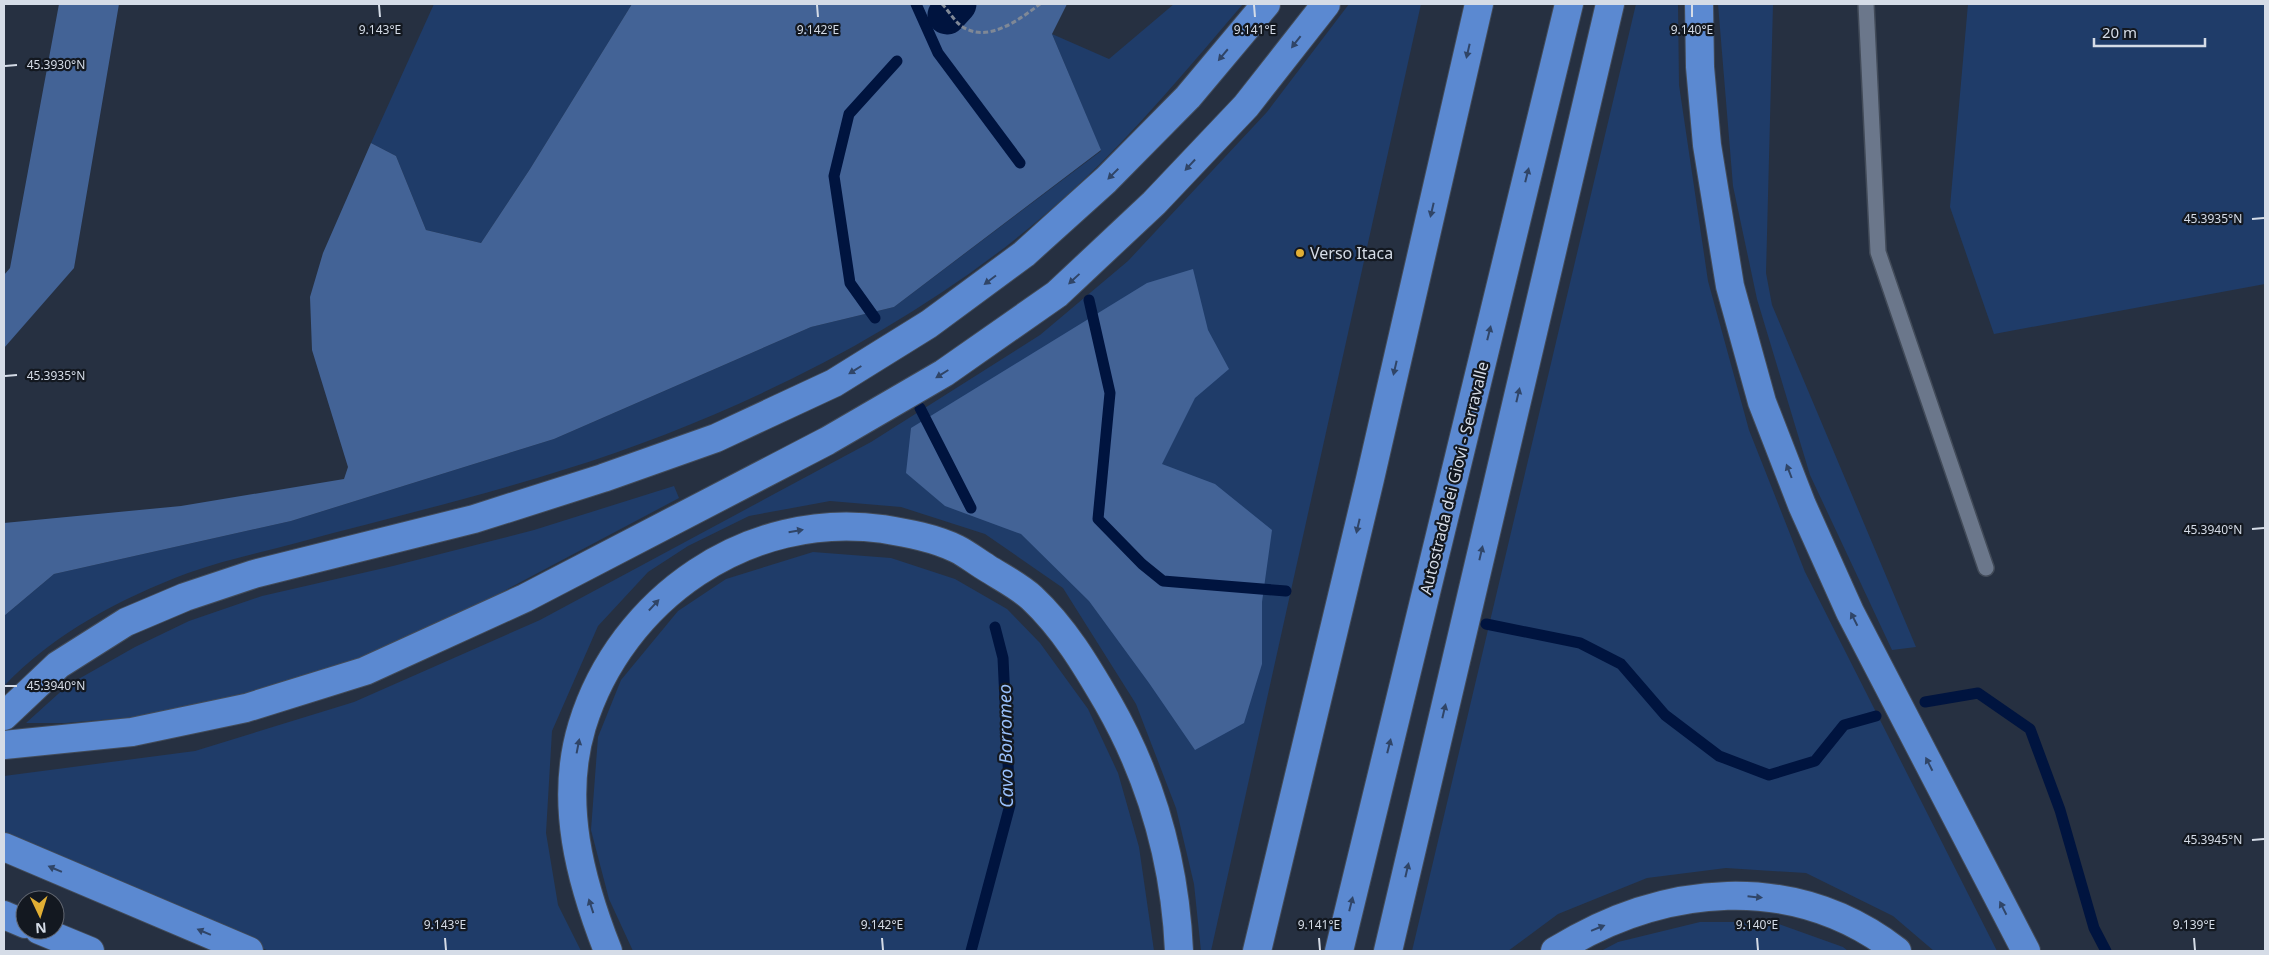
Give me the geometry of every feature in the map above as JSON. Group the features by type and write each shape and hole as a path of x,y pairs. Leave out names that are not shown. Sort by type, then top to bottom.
{"highway":[{"path":"4,716 58,665 126,622 185,597 254,574 474,519 603,478 716,438 834,383 929,324 1024,254 1106,180 1188,97 1266,4"},
{"path":"4,745 132,732 246,708 365,671 525,598 827,441 944,373 1057,294 1154,203 1246,106 1326,4"},
{"path":"1257,951 1370,479 1479,4"},
{"name":"Autostrada dei Giovi - Serravalle","path":"1339,951 1569,4"},
{"path":"1388,951 1610,4"},
{"path":"1699,4 1700,67 1707,145 1730,286 1762,402 1802,505 1850,612 2026,951"},
{"path":"608,951 591,908 581,872 575,838 572,801 575,763 581,728 593,694 610,661 630,631 661,598 696,571 736,549 787,533 819,527 860,526 909,533 956,548 1029,595 1060,627 1084,662 1119,722 1147,787 1168,853 1177,914 1179,951"},
{"path":"4,847 249,951"},
{"path":"1555,951 1584,934 1634,914 1684,899 1738,895 1791,900 1833,913 1872,932 1897,951"},
{"path":"63,940 90,951"}],"lane":[{"path":"1866,4 1878,252 1986,568"}],"path":[{"path":"942,4 960,25 979,34 994,31 1040,4"}],"shaded area":[{"path":"59,4 119,4 74,268 4,348 4,275 10,268"},
{"path":"434,4 632,4 530,169 481,243 426,230 396,156 371,143"},
{"path":"632,4 1067,4 1052,34 1101,150 894,307 811,327 554,439 291,521 54,574 4,616 4,523 181,506 344,479 348,467 312,350 310,297 323,253 371,143 396,156 426,230 481,243 530,169"},
{"path":"1174,4 1243,4 1142,120 1077,186 1022,233 964,277 902,318 837,355 771,389 703,419 634,446 500,489 230,560 202,568 163,583 89,619 44,650 4,686 4,616 54,574 291,521 554,439 811,327 894,307 1101,151 1052,34 1109,59"},
{"path":"1349,4 1421,4 1211,951 1201,951 1194,884 1176,808 1136,704 1063,588 985,534 901,507 830,501 749,516 688,546 648,572 598,626 552,731 546,833 558,905 581,951 269,951 4,838 4,776 195,751 354,702 540,620 871,442 1040,335 1128,261 1267,112"},
{"path":"1636,4 1678,4 1679,85 1708,281 1749,430 1805,572 1997,951 1934,951 1893,916 1806,873 1726,868 1647,878 1558,914 1508,951 1412,951"},
{"path":"1718,4 1773,4 1766,273 1772,305 1916,647 1892,650 1810,475 1757,299 1733,186"},
{"path":"1968,4 2265,4 2265,284 1994,334 1950,207"},
{"path":"1193,269 1208,330 1229,369 1195,398 1162,464 1215,484 1272,530 1262,602 1262,664 1244,723 1195,750 1089,601 1021,534 945,506 906,473 911,428 1147,283"},
{"path":"674,486 679,498 487,600 394,645 289,685 195,712 65,723 26,723 68,685 135,647 189,621 262,596 393,566 534,530"},
{"path":"813,552 891,558 955,579 1007,609 1040,643 1088,709 1118,773 1139,847 1154,951 633,951 609,899 591,830 598,737 621,680 678,611 726,579"},
{"path":"1700,922 1773,922 1843,947 1848,951 1601,951 1618,942"}],"waterway":[{"path":"916,4 938,53 1020,163"},
{"name":"Cavo Borromeo","path":"947,15 957,4"},
{"name":"Cavo Borromeo","path":"875,318 850,283 834,176 849,114 897,61"},
{"path":"1089,300 1110,393 1098,519 1142,564 1163,581 1286,591"},
{"name":"Cavo Borromeo","path":"920,408 971,508"},
{"path":"1486,624 1580,643 1621,664 1665,715 1719,756 1769,775 1815,761 1844,725 1876,716"},
{"name":"Cavo Borromeo","path":"971,951 1010,805 1003,658 995,627"},
{"path":"1925,702 1978,693 2030,729 2060,810 2094,928 2106,951"}],"place":[{"name":"Verso Itaca","path":"1300,253"}]}
